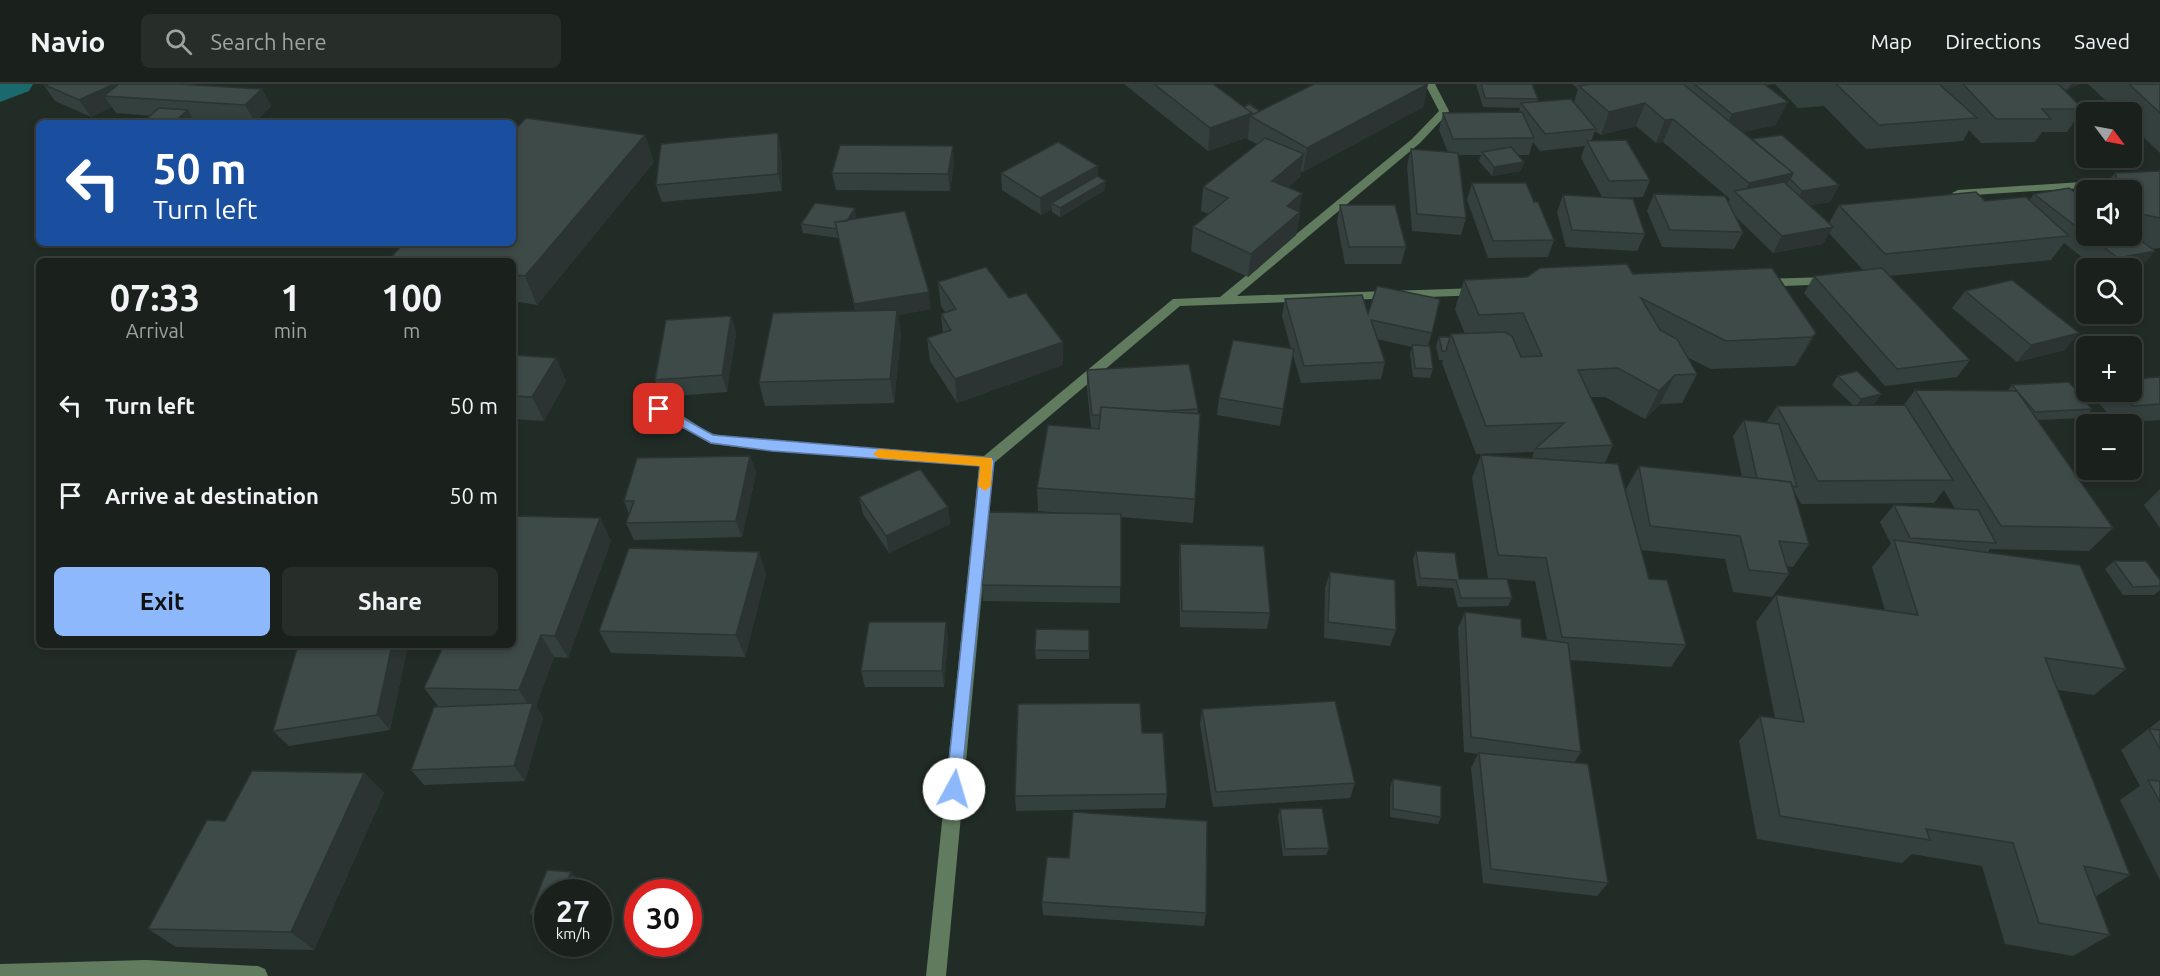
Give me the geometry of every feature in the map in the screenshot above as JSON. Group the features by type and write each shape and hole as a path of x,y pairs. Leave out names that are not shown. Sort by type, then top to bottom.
{"street":[{"path":"1224,300 1416,141 1444,111 1430,84"},
{"path":"1958,193 2160,180"},
{"path":"1742,284 1848,280"},
{"path":"659,409 711,439 772,446 987,461 1177,302 1495,292"},
{"path":"936,976 987,461"},
{"path":"0,974 146,970 258,976"}],"building":[{"path":"43,84 114,84 79,100"},
{"path":"119,84 178,84 262,89 245,105 104,96"},
{"path":"1154,84 1213,84 1252,113 1210,128"},
{"path":"1314,84 1428,84 1307,148 1250,116"},
{"path":"1481,84 1532,84 1538,99 1485,98"},
{"path":"1683,84 1793,173 1749,183 1673,119 1665,120 1645,103 1609,112 1579,86"},
{"path":"1694,84 1764,84 1788,102 1732,114"},
{"path":"1836,84 1939,84 1977,118 1879,125"},
{"path":"1963,84 2058,84 2076,102 2076,109 2042,109 2051,119 1996,119"},
{"path":"2129,84 2160,84 2160,113"},
{"path":"1571,99 1596,129 1545,134 1521,103"},
{"path":"1249,104 1260,111 1252,115 1244,107"},
{"path":"159,108 188,110 176,120 145,120"},
{"path":"1522,112 1534,138 1453,139 1443,113"},
{"path":"526,118 645,135 525,276 516,275 516,258 392,256 401,246 516,246 516,129"},
{"path":"778,133 778,174 656,185 661,144"},
{"path":"1782,135 1839,185 1802,191 1790,179 1793,173 1752,139"},
{"path":"1265,138 1304,154 1272,181 1302,193 1287,206 1300,212 1251,254 1193,227 1228,198 1203,187"},
{"path":"1626,140 1650,180 1609,181 1587,141"},
{"path":"1058,142 1098,166 1040,198 1001,173"},
{"path":"840,145 953,146 948,174 832,173"},
{"path":"1511,147 1524,162 1494,167 1482,152"},
{"path":"1411,149 1458,153 1466,218 1417,214"},
{"path":"2160,171 2160,218 2142,214 2142,180 2117,180 2115,173"},
{"path":"1097,176 1106,181 1060,208 1051,203"},
{"path":"1784,182 1833,227 1782,236 1734,191"},
{"path":"1472,183 1526,183 1534,202 1538,202 1554,240 1493,241"},
{"path":"2069,188 2076,193 2076,226 2034,194"},
{"path":"1976,192 1985,201 2026,197 2069,236 1885,254 1839,205"},
{"path":"1654,194 1725,196 1743,232 1670,230"},
{"path":"1563,195 1633,199 1645,234 1572,230"},
{"path":"815,203 855,208 847,221 835,222 837,229 801,224"},
{"path":"1340,205 1395,205 1406,247 1349,247"},
{"path":"905,211 929,292 854,304 835,222"},
{"path":"2142,241 2155,251 2118,258 2102,246 2142,246"},
{"path":"1627,264 1633,274 1772,268 1816,333 1812,337 1726,341 1641,298 1660,330 1677,339 1697,374 1675,375 1659,391 1618,368 1578,370 1613,445 1535,449 1564,423 1486,426 1451,334 1505,332 1512,336 1521,357 1542,356 1523,313 1479,315 1464,280 1527,277 1540,268"},
{"path":"986,267 1009,298 1026,293 1063,342 955,379 927,338 951,330 941,314 956,309 938,282"},
{"path":"1882,268 1970,360 1897,369 1814,276"},
{"path":"2012,280 2079,333 2031,345 1965,291"},
{"path":"1377,286 1440,299 1432,333 1371,320 1385,362 1304,366 1285,299 1362,295 1368,314"},
{"path":"897,310 890,379 759,382 773,313"},
{"path":"731,316 722,375 655,380 666,320"},
{"path":"1439,337 1450,337 1446,351 1442,351"},
{"path":"1233,340 1294,349 1283,409 1219,398"},
{"path":"1412,345 1430,346 1433,369 1415,368"},
{"path":"516,355 556,358 532,397 516,396"},
{"path":"1189,364 1198,409 1164,411 1101,407 1100,415 1092,415 1087,370"},
{"path":"1857,371 1881,394 1861,399 1838,376"},
{"path":"2160,377 2160,404 2133,406 2129,402 2142,402 2142,378"},
{"path":"2069,382 2076,390 2076,402 2086,402 2092,409 2035,412 2012,385"},
{"path":"1915,390 2017,391 2076,475 2076,480 2079,480 2113,528 2001,526"},
{"path":"1905,405 1953,480 1818,481 1777,406"},
{"path":"1101,407 1200,414 1195,499 1037,488 1048,425 1099,429"},
{"path":"1744,420 1779,424 1797,487 1792,486 1791,482 1757,478"},
{"path":"1481,455 1618,464 1649,579 1667,580 1686,645 1562,637 1546,558 1498,555"},
{"path":"750,456 736,521 626,523 634,501 624,501 637,458"},
{"path":"1639,466 1791,482 1809,544 1779,541 1789,574 1749,570 1740,536 1650,526"},
{"path":"920,469 948,507 886,536 859,497"},
{"path":"1894,505 1978,510 1996,543 1910,538"},
{"path":"989,512 1121,514 1121,587 982,585"},
{"path":"516,516 600,518 555,636 541,635 519,690 424,688 443,648 516,648"},
{"path":"1894,540 2080,565 2126,669 2045,658 2130,875 2084,866 2110,935 2039,923 2013,843 1926,829 1930,840 1780,816 1760,716 1804,722 1776,595 1918,615"},
{"path":"1180,544 1264,546 1270,613 1182,611"},
{"path":"629,548 759,552 736,635 599,631"},
{"path":"1416,551 1455,553 1459,579 1507,579 1512,598 1461,598 1456,580 1420,578"},
{"path":"2114,561 2146,561 2160,580 2160,586 2133,587"},
{"path":"1330,572 1395,580 1396,630 1328,622"},
{"path":"1465,612 1521,619 1522,637 1568,643 1581,752 1471,737"},
{"path":"869,622 946,622 942,671 861,671"},
{"path":"1036,629 1089,630 1089,651 1035,650"},
{"path":"297,648 391,648 377,715 273,731"},
{"path":"1335,701 1355,783 1216,792 1202,709"},
{"path":"533,703 514,766 411,770 434,707"},
{"path":"1140,703 1142,733 1163,733 1167,794 1015,796 1018,704"},
{"path":"2149,729 2160,730 2160,749"},
{"path":"1479,753 1588,764 1608,883 1491,869"},
{"path":"252,771 364,773 291,932 148,929 207,820 225,821"},
{"path":"1393,779 1441,786 1441,817 1393,809"},
{"path":"2148,780 2160,781 2160,802"},
{"path":"1322,808 1329,848 1285,849 1280,809"},
{"path":"1073,812 1207,821 1206,913 1042,902 1047,857 1069,858"},
{"path":"547,870 571,872 568,879 543,879"}],"waterway":[{"path":"0,92 17,84"}],"slow traffic":[{"path":"879,454 987,461 985,486"}],"route":[{"path":"659,409 711,439 772,446 987,461 954,789"}]}
